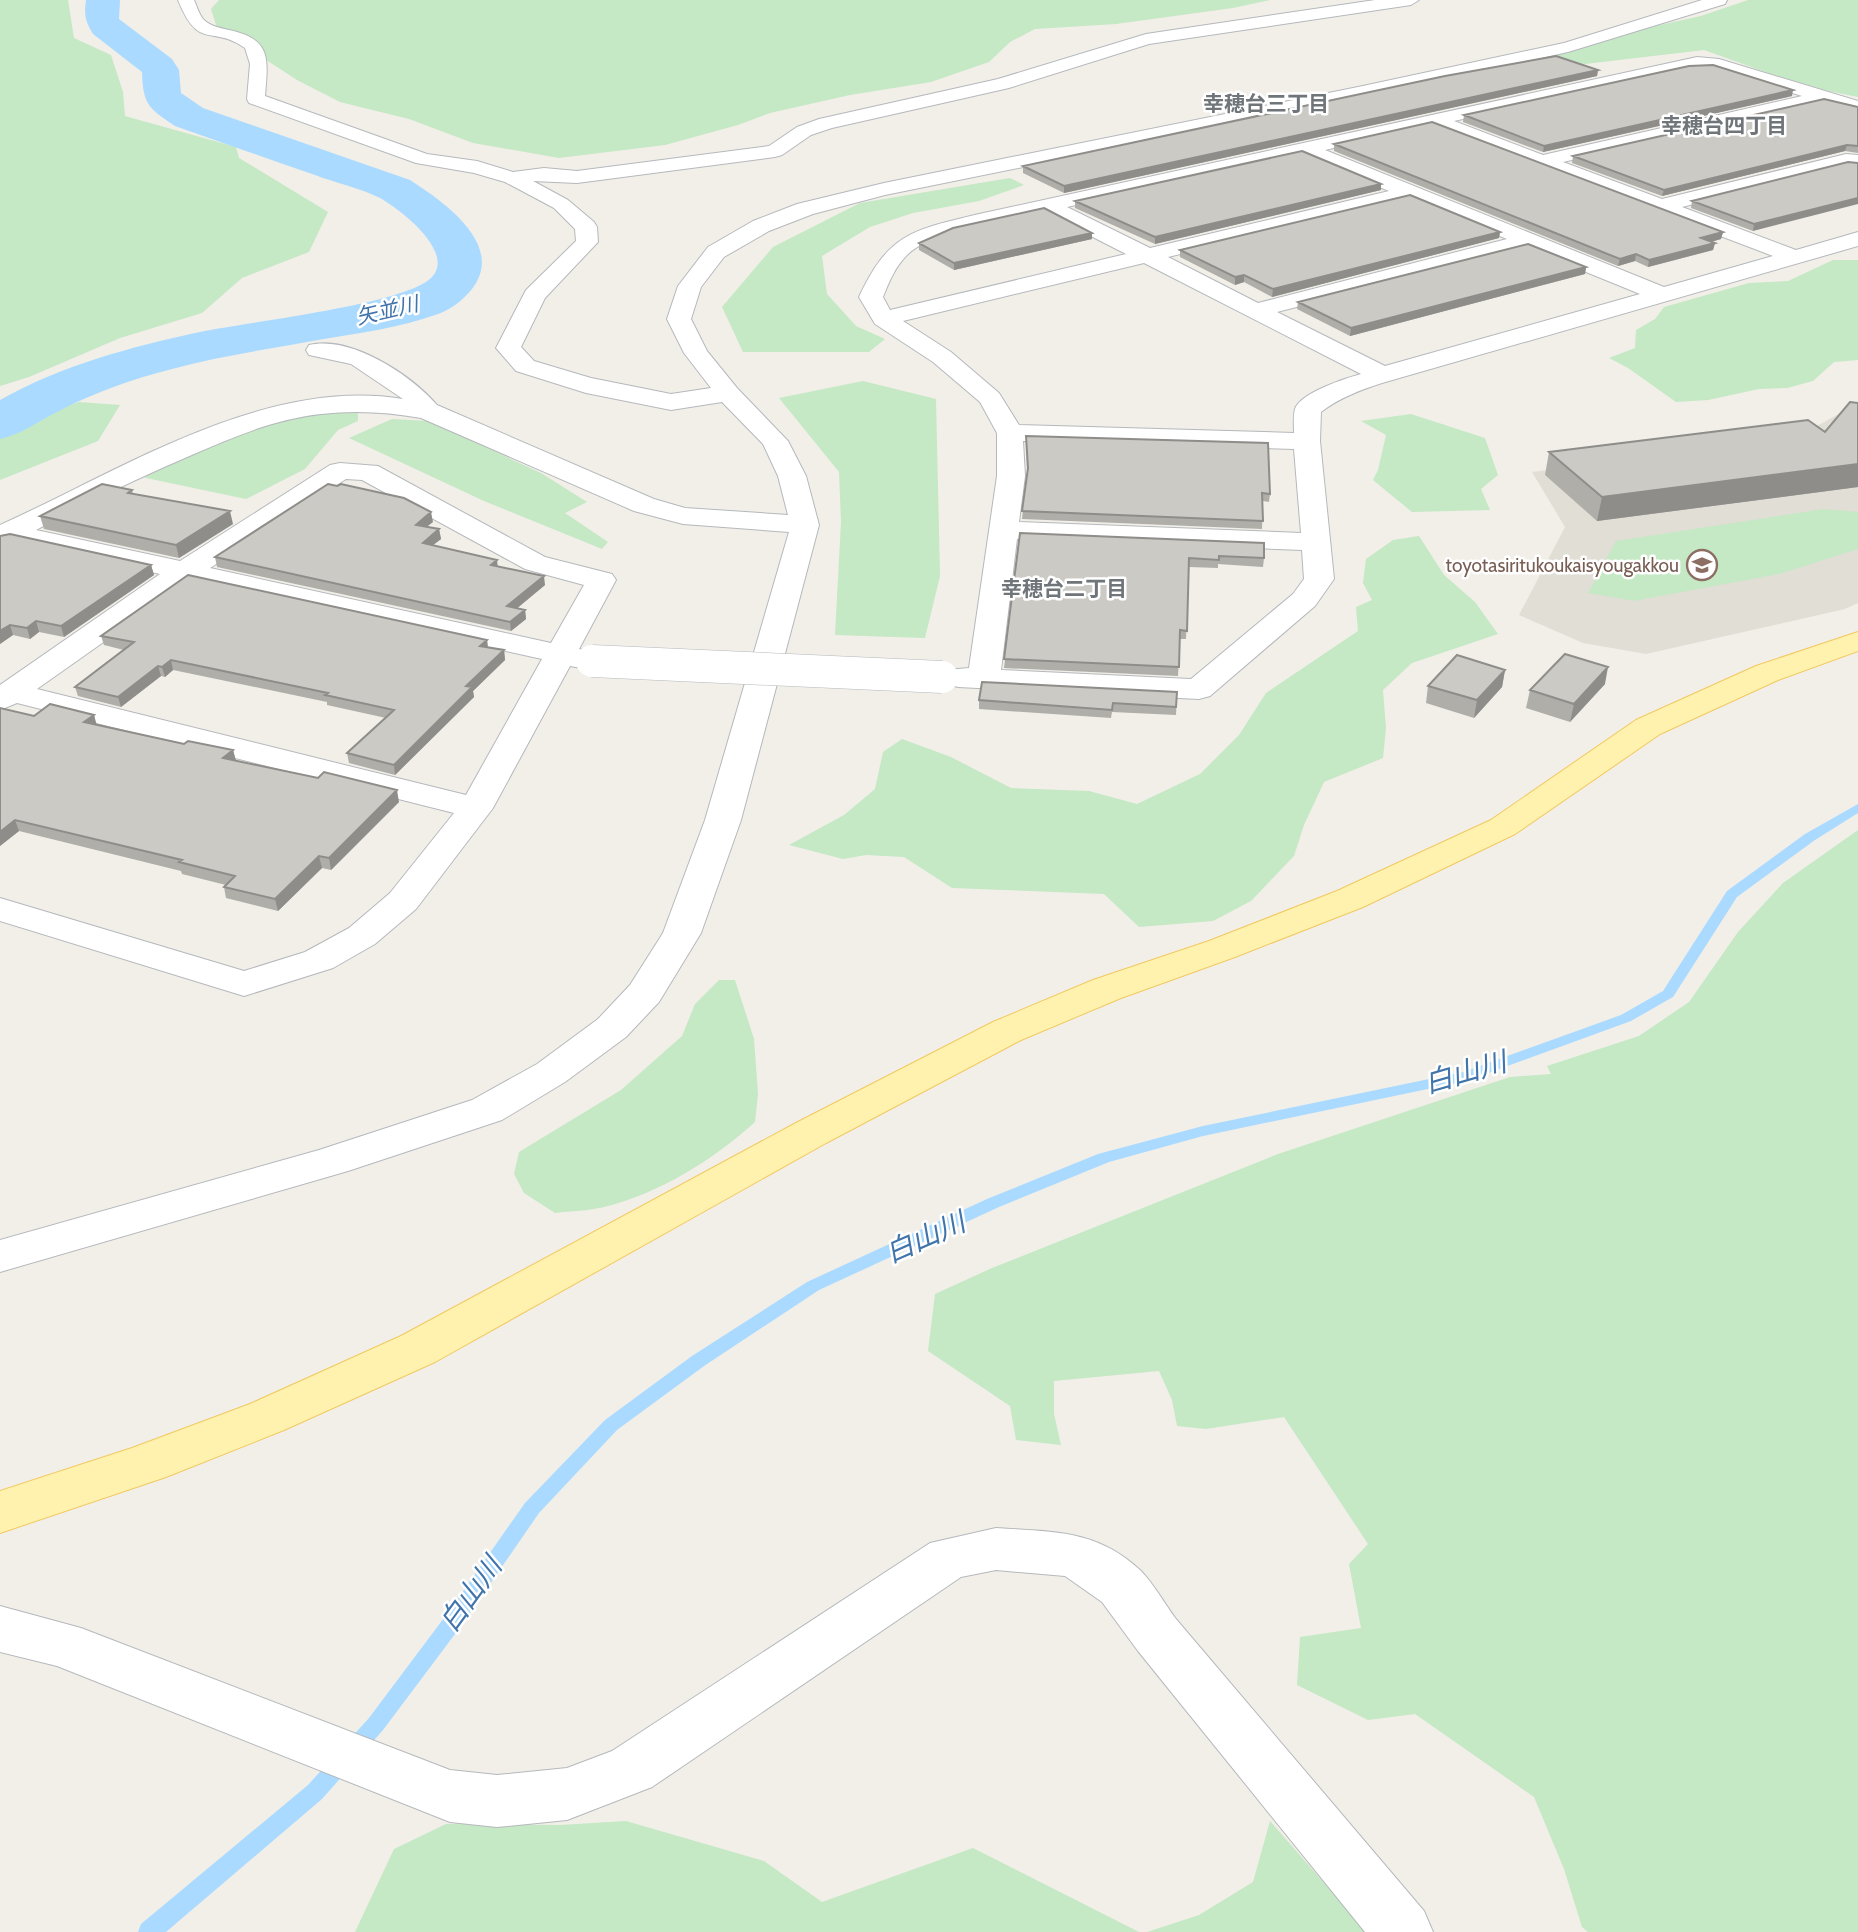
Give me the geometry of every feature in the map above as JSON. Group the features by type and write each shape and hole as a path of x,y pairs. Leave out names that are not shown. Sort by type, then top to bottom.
{"main road":[{"path":"0,1512 148,1463 267,1417 418,1349 811,1133 1007,1031 1107,989 1222,949 1350,899 1503,827 1648,727 1767,673 1858,641"}],"street":[{"path":"186,0 195,22 212,32 238,37 254,48 260,79 256,99 423,159 477,167 512,178 561,204 586,227 587,242 534,295 508,348 525,366 586,385 671,402 728,393"},
{"path":"512,178 561,173 577,177 775,151 804,131 826,123 1002,84 1146,39 1411,0"},
{"path":"0,1256 333,1161 487,1110 551,1073 612,1028 645,993 682,933 723,820 805,525 792,476 775,441 728,393 695,354 679,319 690,286 716,252 761,226 805,209 884,190 1568,47 1719,0"},
{"path":"984,678 1011,476 1010,433 990,398 942,357 883,319 871,297 880,273 898,248 930,234 1047,205 1704,62 1858,107"},
{"path":"1358,93 1795,257"},
{"path":"1542,161 1824,97"},
{"path":"1305,149 1661,295"},
{"path":"1661,206 1846,160 1858,162"},
{"path":"883,319 1411,192"},
{"path":"1047,205 1383,375"},
{"path":"4,534 186,569 577,658 1199,689 1304,600 1320,579 1307,440 1308,409 1341,388 1383,375 1858,239"},
{"path":"1258,310 1527,241"},
{"path":"318,350 359,358 414,394 428,411"},
{"path":"4,534 110,480 232,428 273,415 321,406 387,404 428,411 644,505 683,516 805,525"},
{"path":"1010,433 1307,440"},
{"path":"0,909 244,984 320,960 362,936 403,901 476,808 577,658 601,580 534,563 368,472 340,471 186,569 6,696"},
{"path":"1004,530 1315,542"},
{"path":"6,696 476,808"},
{"path":"0,1629 62,1644 450,1796 497,1801 567,1794 632,1769 948,1558 996,1549 1076,1555 1121,1587 1157,1636 1403,1932"}],"shaded area":[{"name":"toyotasiritukoukaisyougakkou","path":"1858,403 1858,603 1845,609 1646,654 1583,643 1519,615 1565,527 1532,472 1801,435"}],"green space":[{"path":"0,0 68,0 74,38 111,55 123,92 125,116 236,147 239,158 328,212 309,252 242,278 202,313 120,338 29,377 0,386"},
{"path":"219,0 1270,0 1233,8 1116,24 1035,29 1010,42 989,62 931,82 850,95 770,113 738,125 665,145 559,158 473,143 409,119 340,102 297,80 217,28 211,9"},
{"path":"1748,0 1858,0 1858,97 1768,73 1704,50 1585,64 1554,60 1405,81 1701,16"},
{"path":"1010,178 1024,185 979,201 913,213 870,227 822,256 827,294 856,326 885,339 869,352 743,352 722,307 773,247 860,203"},
{"path":"1833,260 1858,260 1858,360 1834,362 1813,381 1787,388 1759,389 1708,400 1676,402 1609,358 1635,348 1636,330 1655,319 1664,307 1749,283 1788,281"},
{"path":"863,381 936,399 940,576 925,638 835,635 841,522 839,472 779,398"},
{"path":"79,402 120,405 98,441 0,480 0,426"},
{"path":"358,411 358,421 338,430 305,469 246,499 146,478 130,470 231,422"},
{"path":"1411,414 1485,438 1498,475 1481,489 1490,510 1412,512 1373,480 1386,435 1361,421"},
{"path":"392,419 429,421 541,473 587,502 565,513 608,542 602,549 484,501 349,438"},
{"path":"1823,509 1858,512 1858,549 1779,574 1634,601 1588,593 1616,541"},
{"path":"1419,536 1444,575 1475,602 1498,634 1412,663 1383,690 1386,728 1383,758 1324,782 1304,825 1294,856 1251,901 1213,921 1139,927 1104,894 952,888 904,857 866,855 843,859 789,845 844,815 875,789 883,752 902,739 951,757 1011,788 1089,791 1137,804 1200,774 1239,735 1266,693 1358,631 1356,607 1372,600 1363,583 1366,559 1393,540"},
{"path":"1858,830 1858,1932 1588,1932 1582,1927 1564,1869 1534,1797 1415,1714 1368,1720 1297,1685 1300,1637 1361,1628 1349,1564 1368,1544 1284,1417 1206,1429 1177,1426 1172,1400 1159,1371 1054,1381 1054,1414 1061,1445 1016,1440 1010,1406 928,1351 935,1294 992,1268 1278,1154 1510,1077 1551,1074 1547,1066 1639,1036 1689,1002 1738,932 1783,883"},
{"path":"719,980 735,980 754,1039 758,1094 755,1122 685,1174 625,1201 598,1208 555,1213 524,1193 514,1174 519,1152 621,1090 682,1036 695,1004"},
{"path":"626,1821 764,1861 822,1902 973,1848 1139,1932 355,1932 394,1849 446,1824 560,1825"},
{"path":"1270,1821 1367,1932 1147,1932 1199,1915 1253,1882"}],"building":[{"path":"1556,56 1598,70 1064,186 1023,166 1445,76"},
{"path":"1713,65 1793,90 1544,146 1464,115 1689,66"},
{"path":"1824,99 1858,107 1858,146 1847,145 1664,190 1573,156"},
{"path":"1432,122 1723,232 1701,238 1715,243 1649,260 1636,254 1620,259 1334,144"},
{"path":"1302,151 1381,184 1155,237 1075,201"},
{"path":"1848,162 1858,163 1858,198 1754,224 1692,201"},
{"path":"1410,195 1500,232 1273,289 1244,275 1235,277 1180,250"},
{"path":"1044,208 1092,233 954,263 919,243 953,228"},
{"path":"1528,244 1586,267 1351,328 1298,302"},
{"path":"1850,402 1858,403 1858,464 1602,497 1549,452 1808,420 1825,432"},
{"path":"1026,436 1268,443 1270,494 1262,493 1263,521 1022,511 1028,468"},
{"path":"102,484 132,490 128,493 230,511 176,545 40,516"},
{"path":"328,484 341,484 404,498 431,512 416,525 439,529 423,543 497,560 491,565 544,576 507,606 525,610 510,622 215,557"},
{"path":"1020,533 1264,543 1264,558 1189,558 1187,631 1180,630 1179,667 1004,659"},
{"path":"10,534 151,565 61,626 36,621 27,628 10,625 0,631 0,536"},
{"path":"188,575 487,640 480,646 504,650 466,686 472,687 394,765 347,753 394,710 325,695 328,693 171,660 162,667 158,666 118,697 75,687 134,642 101,636"},
{"path":"1565,654 1608,667 1574,704 1530,690"},
{"path":"1457,655 1505,670 1477,700 1428,686"},
{"path":"982,682 1177,692 1176,707 1113,703 1112,710 979,700"},
{"path":"50,704 94,715 84,722 184,744 188,741 233,750 223,758 318,778 324,772 397,790 329,858 319,856 275,899 224,887 235,876 179,862 182,860 15,820 0,832 0,708 34,716"}],"waterway":[{"name":"矢並川","path":"0,423 37,401 117,368 201,347 423,303 446,290 458,275 460,260 455,244 429,214 395,189 189,117 172,105 162,94 159,67 106,26 101,18 103,0"},
{"name":"白山川","path":"149,1932 315,1792 376,1724 454,1620 532,1508 611,1425 698,1361 813,1286 993,1203 1104,1158 1203,1131 1466,1076 1626,1018 1668,994 1732,894 1810,837 1858,808"}],"place":[{"name":"toyotasiritukoukaisyougakkou","path":"1702,565"}],"district":[{"name":"幸穂台三丁目","path":"1266,103"},
{"name":"幸穂台四丁目","path":"1724,125"},
{"name":"幸穂台二丁目","path":"1064,588"}]}
